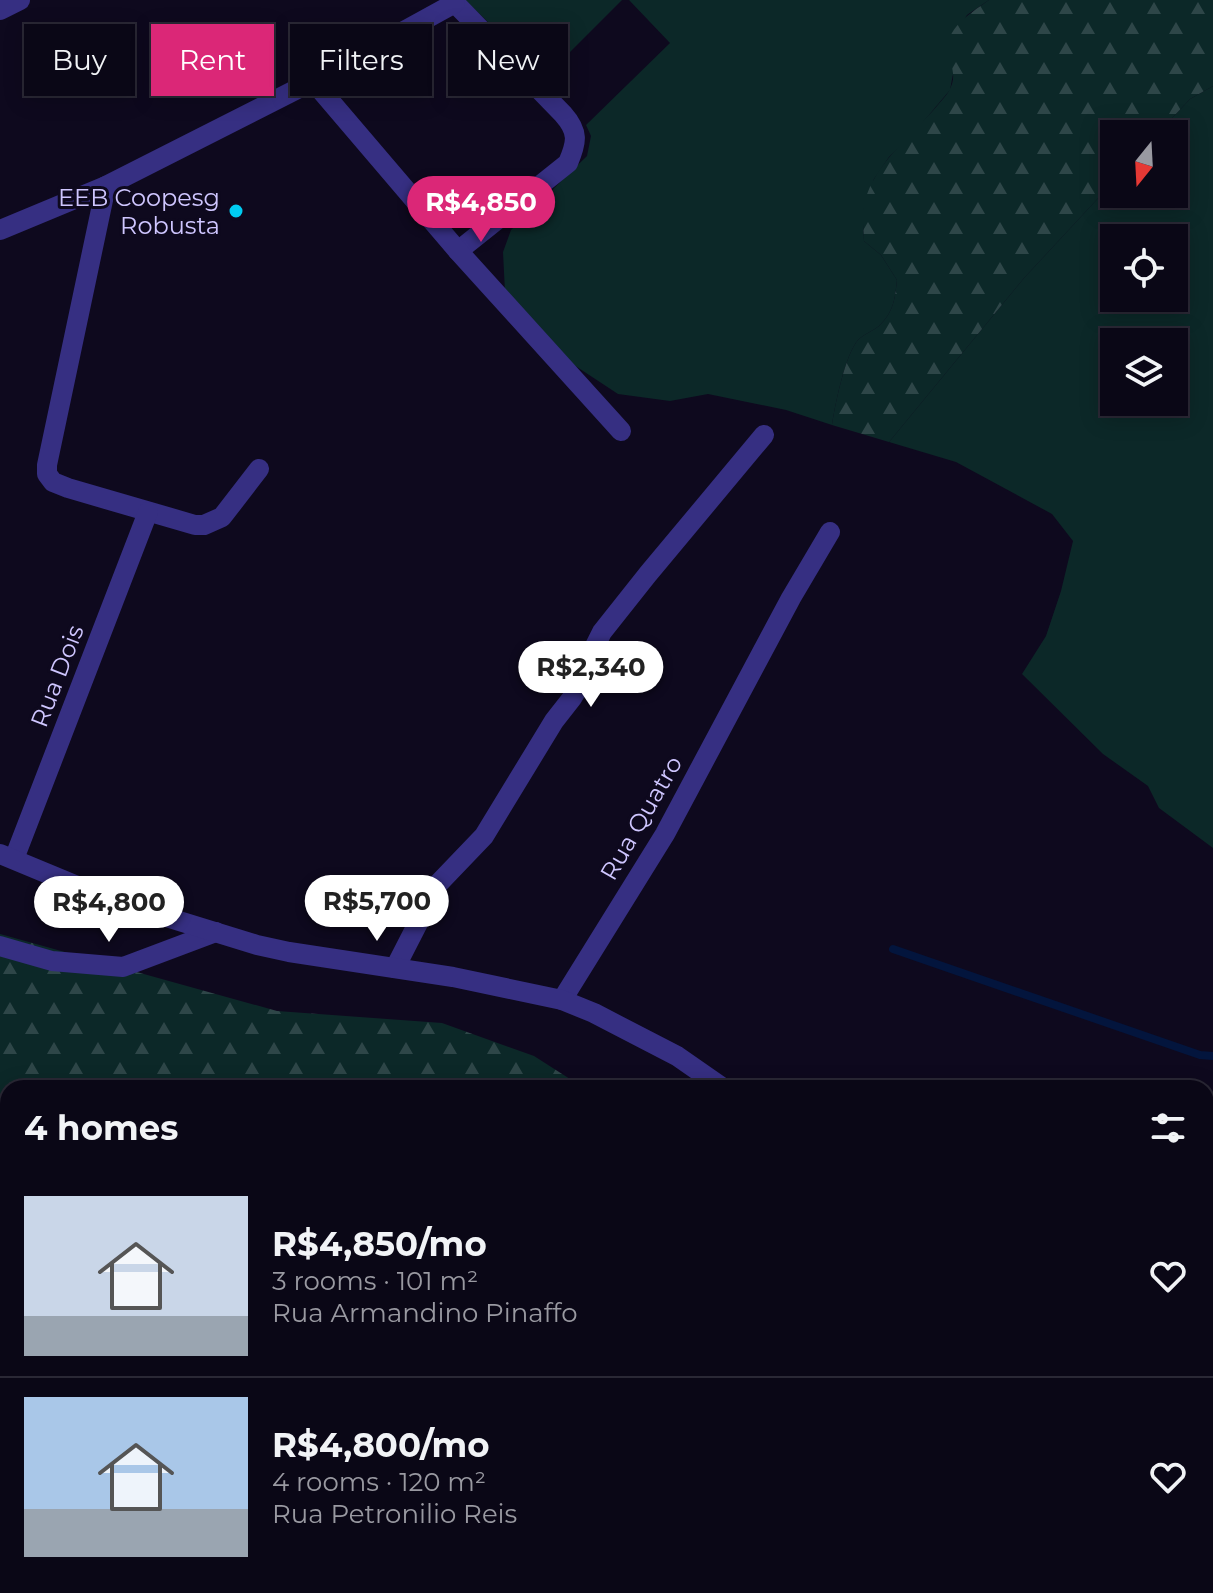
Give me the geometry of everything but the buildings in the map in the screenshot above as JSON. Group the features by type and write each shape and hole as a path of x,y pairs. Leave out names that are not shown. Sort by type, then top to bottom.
{"street":[{"path":"0,10 20,0"},
{"path":"413,24 453,1 573,125 575,147 568,163 458,251"},
{"path":"0,230 106,186 290,93"},
{"path":"326,96 458,251 621,431"},
{"path":"106,186 46,470 50,478 61,485 148,512 204,525 222,517 259,469"},
{"path":"395,968 438,884 484,836 554,721 572,698 602,632 764,435"},
{"name":"Rua Dois","path":"7,857 148,512"},
{"name":"Rua Quatro","path":"562,1000 665,834 784,610 830,532"},
{"path":"7,857 111,900 257,945 502,986 562,1000 677,1056 712,1080"},
{"path":"0,946 52,961 123,967 216,932"}],"green space":[{"path":"465,0 622,0 568,54 568,24 490,24"},
{"path":"629,0 989,0 967,15 948,47 954,69 950,90 889,157 874,179 863,211 864,241 881,255 897,280 895,293 891,310 884,321 853,347 841,381 832,425 786,410 708,394 670,401 618,394 574,365 505,292 503,252 511,230 587,156 591,136 586,125 670,43"},
{"path":"989,0 1213,0 1213,86 1190,99 1170,120 1100,120 1100,196 1024,278 889,442 832,425 841,381 853,347 884,321 891,310 897,280 881,255 864,241 863,210 867,194 882,166 949,91 953,75 949,42 962,20"},
{"path":"1213,86 1213,848 1159,808 1148,786 1103,754 1022,674 1046,636 1073,541 1052,514 956,462 889,442 1024,278 1100,196 1100,208 1188,208 1188,120 1170,120 1190,99"},
{"path":"0,934 277,1011 442,1023 534,1056 572,1080 0,1080"}],"waterway":[{"path":"893,949 1200,1055 1213,1056"}],"place":[{"name":"EEB Coopesg Robusta","path":"236,211"}]}
